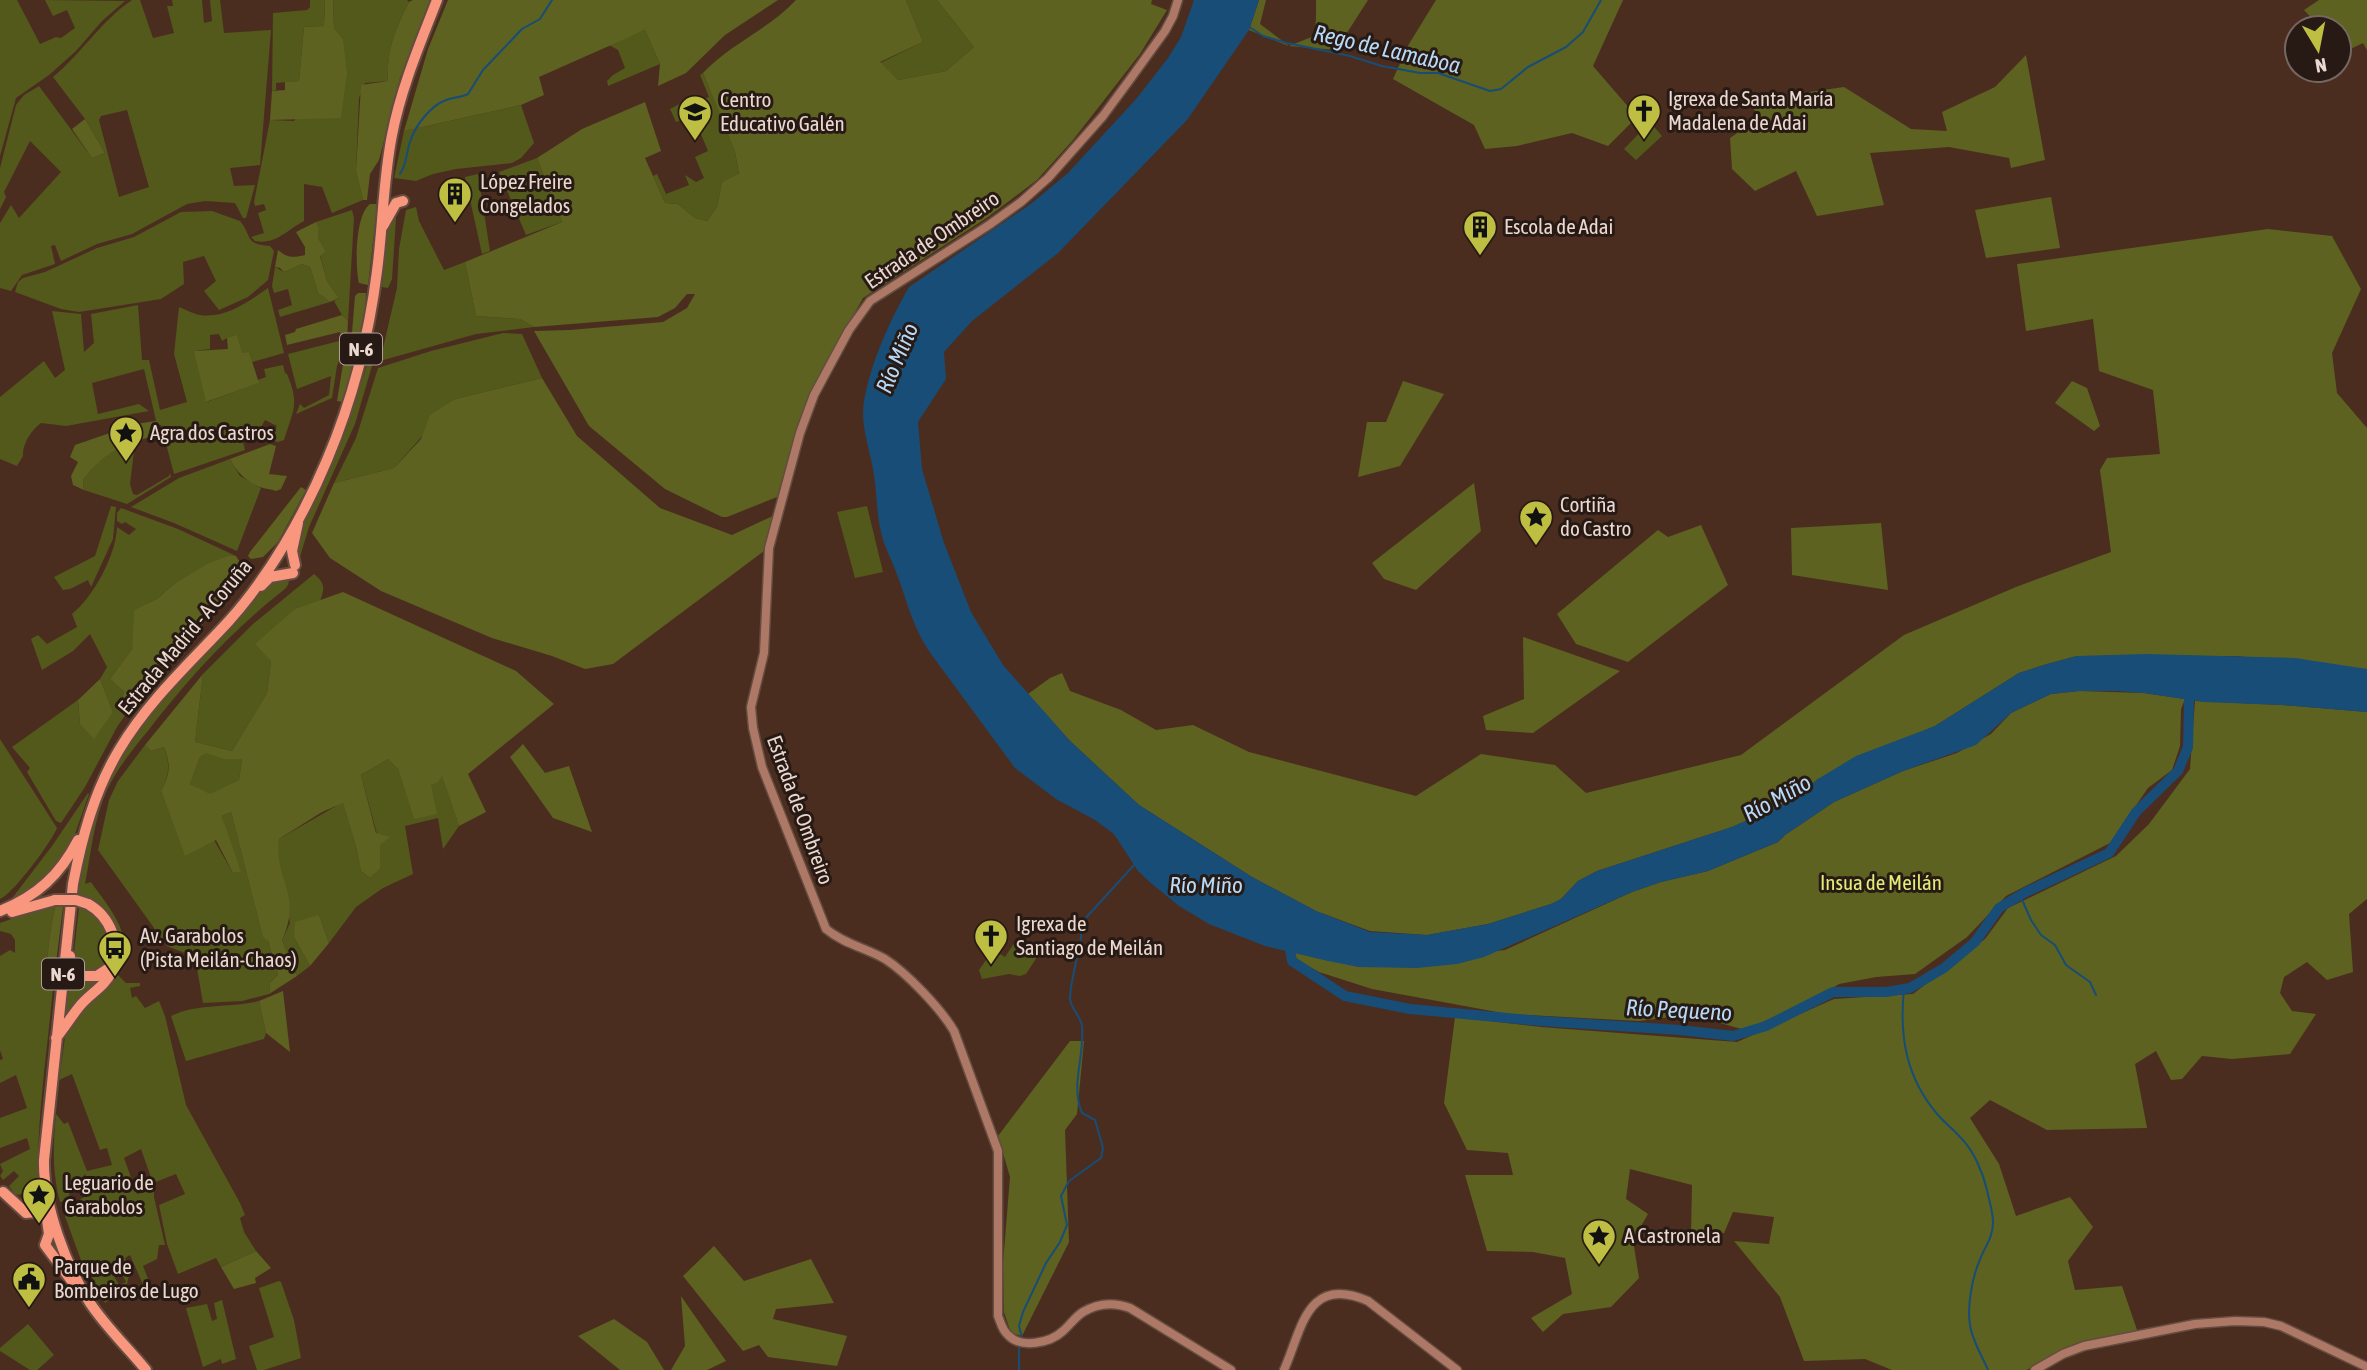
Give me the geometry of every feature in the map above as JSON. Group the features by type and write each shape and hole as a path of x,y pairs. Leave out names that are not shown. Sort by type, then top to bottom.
{"highway":[{"name":"Estrada Madrid - A Coruña","path":"146,1370 91,1304 70,1264 44,1179 73,884 85,826 106,774 131,732 163,691 230,620 246,599 269,567 317,482 345,414 370,312 377,273 391,136 399,102 437,0"},
{"path":"380,232 396,204 403,199 385,186"},
{"path":"246,599 270,577 294,569 292,551 298,519"},
{"path":"0,911 30,897 54,877 66,862 85,826"},
{"path":"0,917 50,901 76,900 100,912 112,932 115,956 111,974 103,985 80,1005 56,1038"},
{"path":"71,910 70,962 74,972 89,977 103,974 115,956"},
{"name":"Estrada Madrid - A Coruña","path":"46,1147 57,1206 82,1274 100,1305 155,1370"},
{"path":"1,1190 26,1213 36,1212 44,1203 44,1179"},
{"name":"N-6","path":"44,1203 49,1234 45,1245 91,1304"}],"street":[{"name":"Estrada de Ombreiro","path":"1178,0 1165,31 1131,78 1103,116 1048,178 989,225 870,301 849,330 814,395 800,433 769,548 764,653 751,707 762,767 827,929 846,942 885,959 945,1016 954,1031 998,1151 998,1315 1002,1327 1018,1342 1041,1342 1063,1332 1083,1312 1099,1306 1119,1304 1130,1308 1231,1370"},
{"path":"1284,1370 1304,1316 1310,1308 1331,1295 1345,1294 1353,1294 1367,1301 1457,1370"},
{"path":"2035,1370 2084,1346 2195,1324 2235,1321 2264,1322 2281,1326 2367,1367"}],"green space":[{"path":"0,0 17,0 40,44 56,37 61,38 75,28 67,10 53,16 45,0 125,1 102,21 76,51 49,75 16,98 0,156"},
{"path":"132,0 140,0 153,38 174,33 167,6 173,6 172,0 202,0 204,23 212,21 210,0 220,0 224,33 271,30 260,165 230,168 234,186 255,185 246,218 243,218 235,203 205,201 187,204 132,234 97,244 61,261 55,245 51,246 55,264 22,275 11,291 0,288 0,223 11,205 19,218 61,172 30,141 4,192 6,197 0,209 0,168 16,105 24,95 39,86 92,158 105,153 85,119 53,77","holes":["127,110 149,187 119,197 99,120 101,116"]},
{"path":"310,0 325,0 324,26 304,27 299,81 276,83 276,90 272,91 273,13 307,10"},
{"path":"325,0 333,0 334,28 343,39 347,73 341,118 270,120 272,91 285,90 285,82 299,81 304,27 324,26"},
{"path":"333,0 409,2 393,40 388,81 365,83 359,98 356,171 363,200 332,213 322,187 304,184 304,221 275,239 255,241 251,237 264,233 258,213 266,210 264,204 255,206 254,202 270,120 294,121 343,39 334,28"},
{"path":"430,0 400,78 379,160 370,174 367,200 363,200 356,171 361,85 388,81 393,40 409,2"},
{"path":"448,0 778,0 725,35 686,73 658,86 660,64 645,30 539,77 544,95 521,105 404,131 428,49"},
{"path":"796,0 906,0 923,42 880,62 898,80 946,71 974,47 937,0 1152,0 1151,4 1167,10 1140,54 1073,140 1037,180 988,217 863,298 833,353 797,432 777,497 722,517 665,489 589,426 534,331 663,322 687,308 695,294 687,294 675,308 658,317 534,327 520,319 476,316 465,262 562,222 537,158 582,129 645,102 661,151 645,158 665,203 678,204 695,218 707,221 717,207 722,182 739,174 735,152 703,73 725,53 774,20"},
{"path":"906,0 937,0 974,47 946,71 898,80 880,63 923,42"},
{"path":"1259,0 1266,0 1260,24 1289,46 1249,30"},
{"path":"1316,0 1368,0 1336,50 1289,46 1314,36"},
{"path":"1436,0 1623,0 1593,66 1637,117 1608,146 1572,133 1517,146 1485,149 1474,125 1393,79 1409,44"},
{"path":"2319,0 2367,0 2367,50 2363,43 2353,48 2353,14 2308,14 2304,10"},
{"path":"645,30 660,64 608,86 607,81 625,68 618,50 609,45"},
{"path":"2026,55 2045,160 2011,168 2009,158 1949,147 1870,153 1884,205 1817,216 1796,171 1755,191 1732,169 1730,138 1761,117 1746,101 1844,87 1911,129 1947,131 1942,112 1995,87"},
{"path":"703,73 735,152 739,175 722,182 717,207 707,221 695,218 678,204 665,203 653,176 657,174 666,194 689,185 685,175 696,182 704,178 695,157 708,151 693,115 676,122 670,109 697,95 699,101 709,97 700,75"},
{"path":"521,105 534,143 521,158 512,163 433,174 416,181 394,178 404,131"},
{"path":"85,119 105,153 92,158 72,129"},
{"path":"1650,122 1662,136 1636,160 1624,149"},
{"path":"537,158 562,222 526,235 499,172"},
{"path":"478,174 490,251 482,254 465,177"},
{"path":"2051,197 2060,248 1986,258 1975,210"},
{"path":"370,204 376,204 377,207 368,285 359,283 357,253 361,219"},
{"path":"416,207 419,221 444,270 465,262 476,316 520,319 534,327 476,334 380,361 397,288 399,249 406,210"},
{"path":"352,210 354,218 348,321 334,301 339,298 327,281 320,255 326,251 318,238 316,222"},
{"path":"212,211 240,221 250,239 256,244 270,246 274,251 268,280 248,297 219,310 204,291 216,281 204,256 183,262 184,284 161,299 79,312 61,309 15,292 18,282 23,278 45,272 97,248 134,237 181,212"},
{"path":"394,211 396,218 392,279 388,288 382,287 388,224"},
{"path":"316,222 318,238 326,251 320,256 327,281 339,298 330,302 318,293 310,267 302,264 284,272 275,267 278,250 291,257 305,255 305,247 296,232"},
{"path":"2268,229 2332,236 2361,289 2332,353 2337,393 2367,428 2367,670 2236,656 2077,656 2047,664 2019,673 1935,726 1818,779 1797,796 1732,827 1597,871 1578,881 1561,899 1551,904 1488,924 1427,935 1370,931 1316,911 1252,877 1139,805 1070,741 1028,694 1062,673 1070,691 1121,710 1156,730 1193,725 1249,752 1416,796 1481,754 1555,765 1586,793 1741,755 1904,635 2016,587 2111,552 2100,470 2107,458 2160,454 2153,390 2099,371 2093,319 2026,331 2017,264"},
{"path":"302,264 310,267 318,293 330,302 280,317 278,310 292,305 288,289 274,293 272,286 275,267 284,272"},
{"path":"268,288 284,353 252,362 249,352 242,354 227,338 222,341 219,334 210,335 210,349 195,351 207,402 258,383 258,380 266,377 264,369 283,365 294,401 284,440 268,440 277,426 265,420 258,433 243,442 245,450 174,474 161,425 157,425 144,369 92,383 98,414 139,404 149,411 66,426 41,423 28,438 17,466 0,459 0,397 44,361 55,378 65,370 52,311 81,314 84,352 94,343 91,314 138,305 142,360 149,360 160,410 187,402 174,354 179,307 195,314 209,316 236,308"},
{"path":"358,293 366,293 365,318 343,402 337,401 343,364 351,345 355,296"},
{"path":"342,315 348,321 347,339 342,340 340,332 287,345 285,335 295,332 296,329"},
{"path":"374,333 381,335 355,424 309,527 299,560 296,558 303,523 343,438 367,365"},
{"path":"503,333 522,334 542,378 455,399 394,468 334,483 356,438 378,368"},
{"path":"237,335 242,353 249,352 259,383 206,402 194,351 228,349 227,338"},
{"path":"347,339 337,366 332,398 296,414 300,404 304,408 329,395 331,376 297,389 288,354"},
{"path":"542,378 577,436 660,508 732,535 775,515 764,551 613,664 585,669 492,638 381,591 330,558 312,533 334,483 394,468 421,439 430,415 455,399"},
{"path":"1403,381 1444,394 1400,466 1358,477 1367,422 1386,422"},
{"path":"2072,381 2087,388 2100,426 2094,431 2055,403"},
{"path":"156,421 160,434 126,445 107,456 83,480 84,490 73,485 71,476 78,462 70,457 75,445 136,424"},
{"path":"137,440 130,484 133,494 137,495 170,473 171,477 127,504 84,490 83,480 94,466 113,452"},
{"path":"270,444 276,446 269,474 287,476 281,489 276,491 250,482 230,459"},
{"path":"230,459 240,476 261,488 237,551 131,507 179,478"},
{"path":"1474,483 1481,531 1416,590 1384,579 1372,563"},
{"path":"301,487 306,490 278,542 263,557 251,559 248,556 250,552"},
{"path":"111,506 116,507 113,539 91,587 88,580 63,590 54,577 95,556"},
{"path":"867,506 883,572 855,578 837,512"},
{"path":"121,508 178,529 236,556 228,556 174,584 157,599 135,610 132,649 110,679 124,692 119,706 128,711 85,787 61,823 56,821 27,772 30,768 12,747 78,700 80,724 113,712 100,679 107,667 90,634 73,651 42,670 31,639 38,635 47,644 77,627 72,614 96,586 113,550 117,527 129,535 136,529 125,522 122,524 117,521 117,513"},
{"path":"1881,523 1888,590 1792,575 1791,528"},
{"path":"1701,525 1728,585 1628,662 1576,644 1557,614 1658,530 1668,537"},
{"path":"228,556 236,556 241,564 228,595 128,711 119,706 124,692 110,679 132,649 134,610 157,599 174,584 207,564"},
{"path":"314,574 323,586 320,601 294,610 271,661 267,693 232,751 195,742 203,674 253,624"},
{"path":"290,576 285,589 211,656 178,693 125,760 107,790 96,824 85,884 91,882 119,924 124,946 123,958 117,970 116,933 109,914 102,906 78,895 90,832 100,801 128,747 162,701 271,579"},
{"path":"343,592 516,671 554,704 468,774 486,812 459,826 442,776 438,782 431,785 437,814 414,819 398,769 388,759 361,775 376,833 390,837 380,845 380,869 370,878 361,871 343,803 322,812 279,839 280,866 290,911 282,940 297,976 269,994 270,983 278,975 268,941 263,937 231,812 222,816 241,872 233,873 216,840 185,856 161,791 168,769 164,747 151,751 145,745 203,674 195,742 232,751 267,693 271,661 255,644 295,609","holes":["206,753 223,759 242,759 239,780 210,794 190,784 200,757"]},
{"path":"1523,637 1620,671 1533,733 1486,730 1483,716 1524,699"},
{"path":"100,679 113,712 94,739 80,724 78,700"},
{"name":"Insua de Meilán","path":"2079,691 2144,693 2185,699 2181,709 2180,746 2172,770 2148,788 2110,843 2006,896 1967,937 1915,974 1876,977 1839,984 1812,1000 1745,1030 1706,1019 1679,1016 1639,1021 1508,1014 1372,989 1319,972 1294,958 1294,952 1359,967 1505,950 1632,892 1708,871 1778,842 1834,802 1903,771 1957,753 1991,734 2011,713 2051,694"},
{"path":"2195,701 2367,712 2367,899 2349,914 2353,972 2327,980 2307,962 2284,977 2280,993 2292,1011 2316,1014 2290,1054 2232,1059 2202,1056 2182,1079 2171,1080 2156,1051 2135,1064 2147,1128 2047,1130 1990,1100 1970,1118 1999,1164 2016,1216 2070,1197 2093,1227 2068,1261 2075,1290 2122,1286 2137,1330 2026,1370 1892,1370 1865,1359 1804,1361 1780,1297 1734,1241 1769,1244 1774,1217 1733,1212 1724,1233 1691,1234 1692,1185 1630,1169 1626,1199 1648,1214 1633,1240 1639,1278 1611,1307 1563,1314 1543,1332 1531,1318 1572,1294 1565,1258 1533,1252 1487,1251 1465,1175 1513,1175 1508,1153 1467,1150 1444,1103 1455,1017 1541,1027 1737,1042 1834,999 1913,994 1985,939 2008,908 2116,856 2149,824 2190,769"},
{"path":"0,739 57,828 31,868 0,899"},
{"path":"523,744 545,773 569,766 592,832 553,818 510,757"},
{"path":"145,745 151,751 164,747 168,769 161,791 185,855 214,840 233,873 240,872 222,816 231,812 263,936 268,941 278,975 270,983 269,994 242,1001 203,1003 195,957 167,946 98,850 109,800 118,781"},
{"path":"206,752 223,759 242,759 239,780 210,795 190,784 200,757"},
{"path":"388,759 398,769 414,818 431,785 442,775 459,826 443,849 438,818 405,826 413,874 383,888 356,907 329,943 319,915 294,937 310,966 297,976 282,940 290,923 277,855 279,839 343,802 361,871 370,878 380,869 380,845 361,775"},
{"path":"88,793 69,851 44,883 10,901 52,846"},
{"path":"55,907 48,959 53,987 40,1117 40,1198 35,1208 26,1209 26,1205 35,1204 34,1194 28,1190 19,1195 15,1194 9,1186 19,1176 14,1171 3,1180 0,1176 3,1171 0,1164 30,1149 27,1138 0,1148 0,1118 27,1108 16,1075 0,1083 0,1060 3,1059 0,1050 0,956 10,950 15,953 15,940 11,934 0,931 0,923 40,909"},
{"path":"55,907 63,907 53,987 48,959"},
{"path":"79,908 88,911 102,922 109,938 106,966 93,972 75,969 73,961"},
{"path":"319,915 329,943 310,966 294,937 295,922"},
{"path":"1015,942 1039,954 1026,974 982,979 979,970 993,950 1005,957"},
{"path":"69,973 105,976 63,1025"},
{"path":"118,975 126,983 140,983 140,986 130,988 132,998 136,996 145,1008 159,1001 186,1105 240,1203 245,1215 240,1218 244,1232 256,1251 221,1267 216,1258 178,1274 167,1244 159,1205 185,1194 176,1174 153,1183 141,1149 124,1158 137,1194 154,1189 165,1245 159,1245 157,1259 143,1266 154,1294 148,1296 130,1255 125,1258 130,1268 127,1270 127,1285 123,1287 122,1284 126,1282 121,1272 114,1276 122,1290 105,1303 91,1274 83,1266 62,1208 73,1205 84,1197 82,1193 87,1178 85,1174 69,1194 70,1199 60,1202 54,1169 54,1136 56,1114 64,1124 68,1122 87,1171 112,1165 107,1148 100,1150 72,1074 59,1080 65,1037 76,1016"},
{"path":"283,991 290,1052 266,1033 259,1001"},
{"path":"259,1001 266,1033 264,1039 186,1061 171,1016 203,1007"},
{"path":"1070,1041 1084,1041 1077,1114 1065,1130 1069,1242 1022,1336 1011,1333 1004,1312 1003,1264 1010,1177 998,1136"},
{"path":"714,1246 744,1281 811,1259 834,1303 776,1309 773,1319 847,1336 837,1366 768,1357 759,1345 743,1351 683,1276"},
{"path":"256,1251 271,1268 255,1278 256,1283 234,1289 221,1267"},
{"path":"279,1281 294,1320 301,1358 257,1370 249,1346 274,1337 259,1288"},
{"path":"681,1296 726,1361 707,1370 671,1370 685,1346"},
{"path":"222,1300 236,1359 222,1364 221,1359 203,1367 186,1308 207,1304 212,1321 217,1319 214,1303"},
{"path":"614,1319 647,1342 664,1370 620,1370 578,1336"},
{"path":"28,1324 54,1355 37,1370 30,1370 0,1351 0,1348"}],"water":[{"name":"Río Miño","path":"1194,0 1259,0 1249,30 1187,120 1058,253 972,321 944,352 946,379 918,422 922,469 944,543 971,612 1003,665 1070,741 1139,805 1252,877 1316,911 1370,932 1427,935 1488,924 1551,904 1561,899 1578,881 1597,871 1732,827 1779,806 1856,756 1935,726 2019,673 2077,656 2146,654 2295,658 2367,669 2367,712 2204,702 2117,691 2051,694 2011,713 1976,745 1903,771 1834,802 1778,842 1708,871 1632,892 1484,957 1457,964 1417,968 1359,967 1328,961 1265,946 1209,924 1179,906 1138,871 1114,834 1095,820 1056,799 1015,768 931,654 915,624 882,537 863,410 876,356 909,287 1032,203 1068,173 1137,98 1168,58 1181,37"}],"waterway":[{"path":"400,174 412,136 424,117 440,103 468,94 483,70 522,29 540,19 552,0"},
{"name":"Rego de Lamaboa","path":"1248,26 1263,36 1287,43 1350,56 1382,66 1420,73 1438,73 1490,91 1501,89 1528,67 1566,47 1583,32 1601,0"},
{"name":"Río Pequeno","path":"1288,938 1292,961 1345,996 1410,1009 1540,1021 1733,1036 1766,1026 1833,992 1886,992 1910,988 1944,968 1975,942 1999,908 2024,893 2109,853 2136,812 2178,771 2188,747 2191,688"},
{"path":"1022,1338 1019,1326 1023,1312 1067,1225 1061,1196 1069,1181 1101,1158 1103,1148 1095,1120 1082,1113 1077,1092 1082,1026 1070,997 1082,922 1134,865"},
{"path":"2020,895 2041,935 2055,945 2066,965 2090,982 2096,995"},
{"path":"1904,989 1904,1040 1918,1086 1938,1115 1966,1143 1974,1156 1991,1206 1992,1233 1974,1276 1969,1310 1973,1336 1988,1370"},
{"path":"1019,1347 1019,1370"}],"place":[{"name":"Igrexa de Santa María Madalena de Adai","path":"1644,141"},
{"name":"Centro Educativo Galén","path":"695,142"},
{"name":"López Freire Congelados","path":"455,224"},
{"name":"Escola de Adai","path":"1480,257"},
{"name":"Agra dos Castros","path":"126,463"},
{"name":"Cortiña do Castro","path":"1536,547"},
{"name":"Igrexa de Santiago de Meilán","path":"991,966"},
{"name":"Av. Garabolos (Pista Meilán-Chaos)","path":"115,978"},
{"name":"Leguario de Garabolos","path":"39,1225"},
{"name":"A Castronela","path":"1599,1266"},
{"name":"Parque de Bombeiros de Lugo","path":"29,1309"}]}
